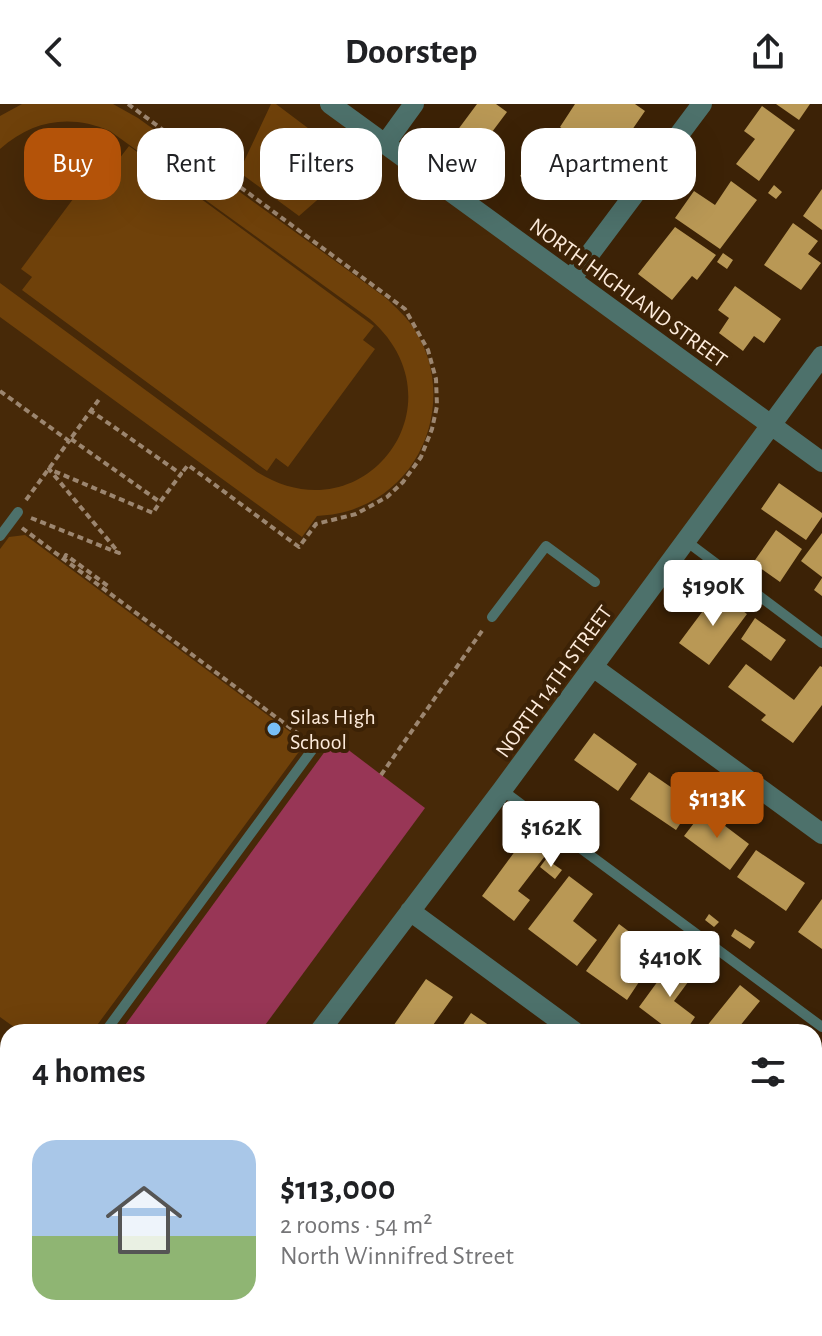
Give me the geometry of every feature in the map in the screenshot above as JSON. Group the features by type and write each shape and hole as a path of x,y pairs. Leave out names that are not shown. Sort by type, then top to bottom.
{"street":[{"name":"NORTH HIGHLAND STREET","path":"330,104 822,462"},
{"path":"385,144 414,104"},
{"path":"571,279 702,104"},
{"name":"NORTH 14TH STREET","path":"327,1024 822,356"},
{"path":"593,667 822,834"},
{"path":"410,911 564,1024"}],"lane":[{"path":"0,536 15,516"},
{"path":"686,541 822,643"},
{"path":"492,617 546,546 595,582"},
{"path":"111,1024 315,746"},
{"path":"502,790 818,1024"}],"path":[{"path":"49,469 153,513 188,465 299,547 316,524 356,514 387,497 403,482 421,457 437,406 436,379 428,350 405,309 128,104"},
{"path":"0,391 160,502"},
{"path":"15,516 100,398"},
{"path":"91,411 181,474"},
{"path":"15,516 119,553 49,469"},
{"path":"15,516 64,559 315,746"},
{"path":"64,559 66,555 108,586"},
{"path":"381,775 492,617"}],"shaded area":[{"name":"Silas High School","path":"0,104 330,104 363,128 260,128 260,200 382,200 382,142 398,153 398,200 462,200 771,425 325,1024 0,1024"},
{"path":"22,104 113,104 152,128 137,128 137,151 121,139 121,128 66,122 24,128 24,133 0,149 0,116"},
{"path":"271,104 276,104 308,128 260,128 260,187 244,176 244,161"},
{"path":"129,146 137,152 137,200 202,200 374,326 363,340 375,349 288,467 276,458 267,471 22,290 32,277 21,269 72,200 121,200 121,156"},
{"path":"244,195 386,298 415,330 427,354 433,380 433,406 428,431 418,455 403,476 383,494 349,511 317,516 302,537 0,317 0,283 257,472 297,488 333,488 365,475 390,452 405,422 408,388 397,352 370,319 205,200 244,200"},
{"path":"277,200 317,200 299,216"},
{"path":"25,535 293,734 301,749 98,1024 10,1024 0,1017 0,549 9,537"},
{"path":"334,739 425,808 266,1024 126,1024"}],"building":[{"path":"477,104 496,104 507,112 495,128 459,128"},
{"path":"575,104 635,104 645,111 633,128 560,127"},
{"path":"776,104 810,104 799,120"},
{"path":"762,106 795,130 759,181 736,164 755,139 744,131"},
{"path":"731,181 757,200 720,249 675,218 688,200 696,200 696,192 715,205"},
{"path":"774,185 782,192 776,199 768,193"},
{"path":"822,189 822,230 803,216"},
{"path":"793,223 818,241 808,254 821,263 801,290 764,265"},
{"path":"675,227 716,255 697,280 692,276 672,300 638,274"},
{"path":"723,253 733,260 727,269 717,262"},
{"path":"735,286 781,319 764,343 754,336 743,351 719,333 729,318 718,310"},
{"path":"779,483 822,513 806,540 761,509"},
{"path":"776,530 802,549 780,582 753,563"},
{"path":"822,533 822,577 801,561"},
{"path":"822,578 822,596 814,590"},
{"path":"717,592 747,614 709,665 679,643"},
{"path":"755,618 786,640 771,661 741,639"},
{"path":"746,664 794,700 822,667 822,705 793,743 761,720 766,715 728,687"},
{"path":"594,733 637,764 618,791 574,760"},
{"path":"649,772 694,803 676,830 630,799"},
{"path":"704,810 749,844 730,870 684,836"},
{"path":"527,835 548,852 518,891 530,900 514,921 482,896"},
{"path":"756,850 805,883 786,911 737,877"},
{"path":"546,859 562,870 555,879 540,867"},
{"path":"569,876 593,894 573,921 597,940 577,966 528,929"},
{"path":"822,899 822,949 798,932"},
{"path":"709,914 719,922 714,927 705,920"},
{"path":"619,924 639,939 621,965 641,979 627,1000 586,971"},
{"path":"735,929 755,942 750,949 731,936"},
{"path":"674,959 694,974 674,1001 695,1017 690,1024 661,1024 639,1007"},
{"path":"426,979 453,997 434,1024 395,1024"},
{"path":"740,985 760,1001 741,1024 708,1024"},
{"path":"471,1013 487,1024 463,1024"}],"place":[{"name":"Silas High School","path":"274,729"}]}
